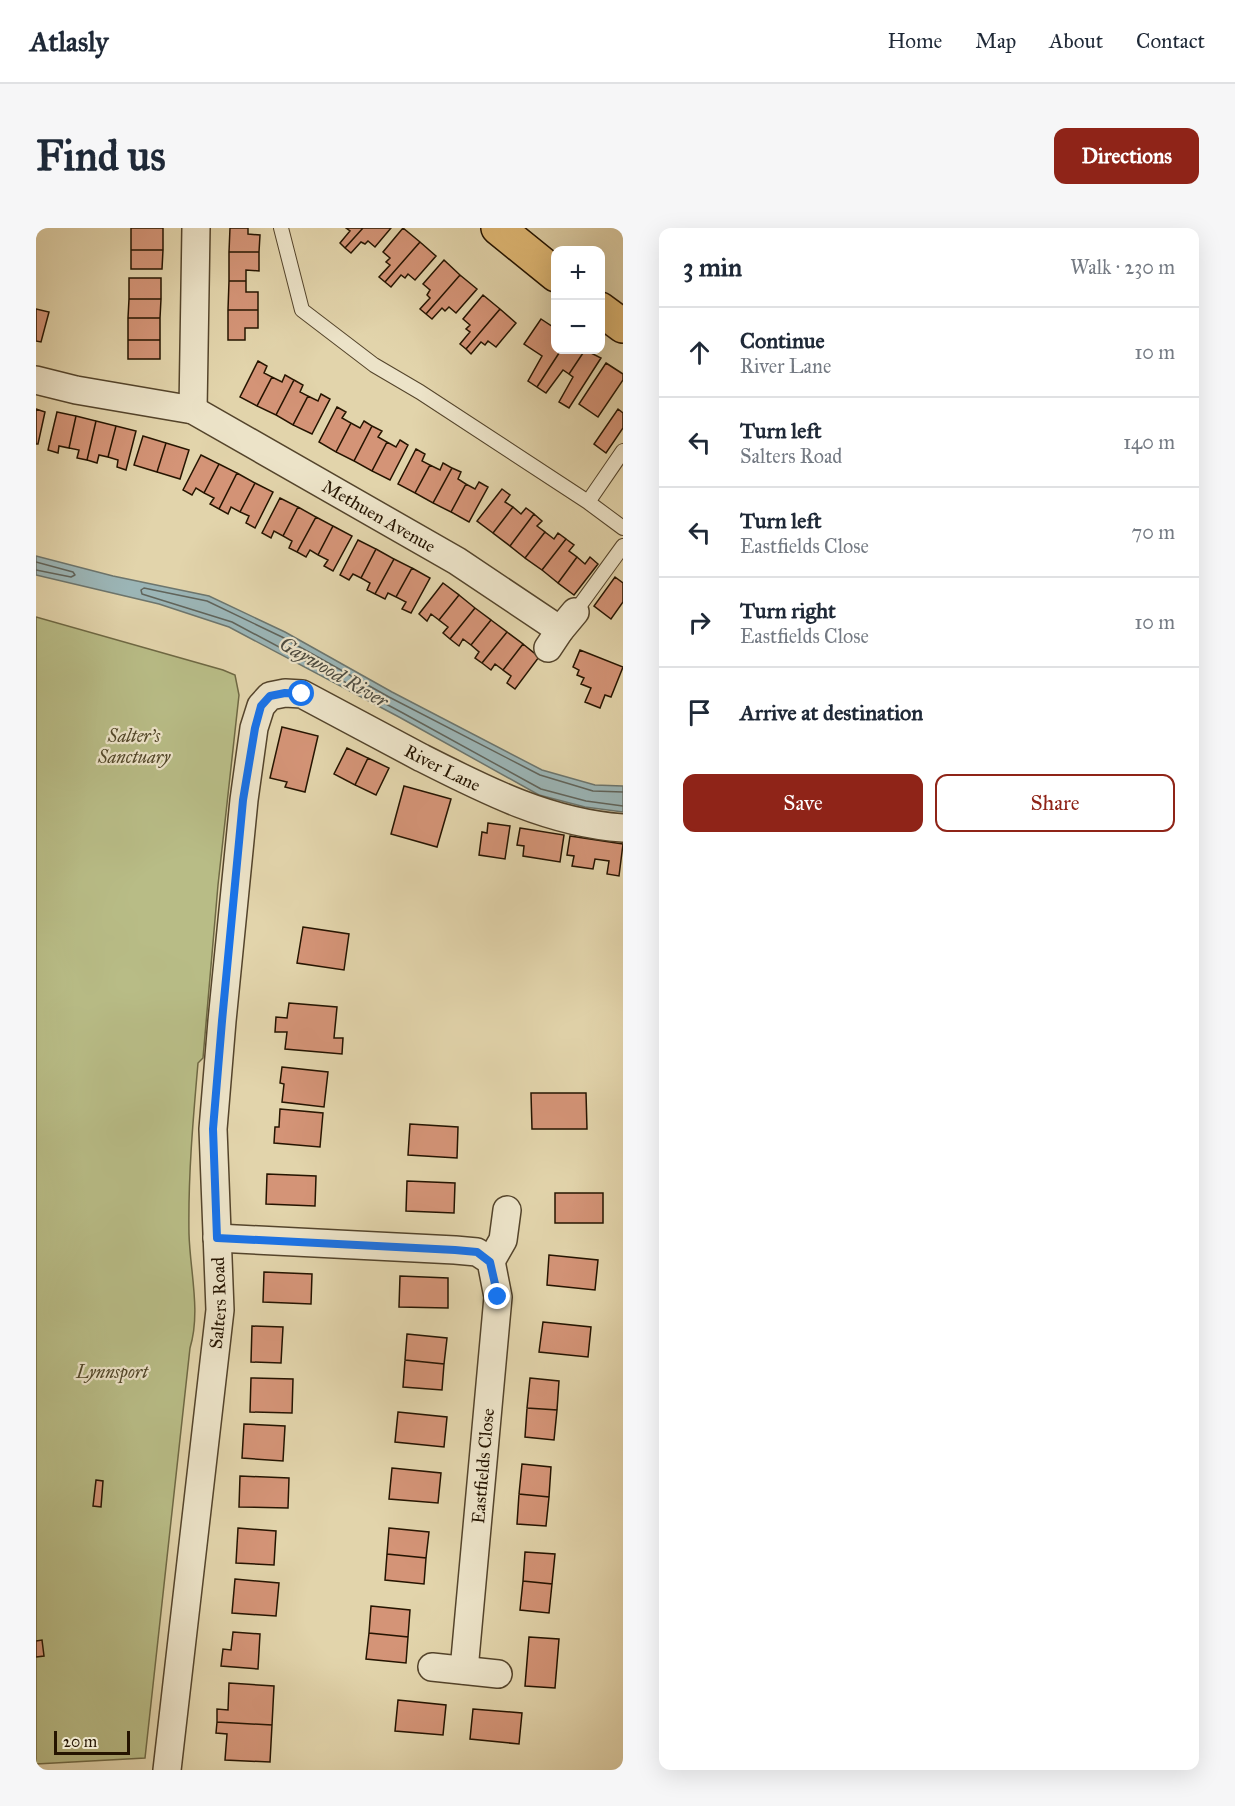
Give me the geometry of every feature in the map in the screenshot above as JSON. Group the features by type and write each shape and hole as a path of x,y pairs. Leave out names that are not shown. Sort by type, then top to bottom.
{"main road":[{"path":"498,228 551,272"},
{"path":"605,313 623,326"}],"street":[{"path":"193,410 196,228"},
{"name":"Methuen Avenue","path":"36,380 76,390 193,410 457,561 561,630"},
{"name":"River Lane","path":"270,696 285,693 302,694 483,789 540,813 605,827 623,828"},
{"name":"Salters Road","path":"167,1770 220,1310 213,1129 224,998 243,800 255,728 261,706 270,696"},
{"path":"217,1238 455,1250 477,1252 490,1262 503,1240 507,1210"},
{"name":"Eastfields Close","path":"464,1670 498,1297 490,1262"},
{"path":"432,1667 498,1674"}],"lane":[{"path":"281,228 302,310 374,365 420,392 588,502 623,528"},
{"path":"588,502 623,451"},
{"path":"561,630 582,606 623,546"}],"green space":[{"name":"Salter's Sanctuary","path":"36,617 223,670 235,675 239,695 218,885 203,1058 198,1063 193,1127 189,1234 195,1320 145,1758 36,1764"}],"water":[{"name":"Gaywood River","path":"36,556 113,576 209,596 285,632 392,692 542,770 595,785 623,786 623,812 585,807 539,795 399,717 229,627 159,604 36,575"}],"building":[{"path":"131,228 163,228 163,250 131,250"},
{"path":"230,228 248,228 248,234 260,235 259,252 229,252"},
{"path":"346,228 363,228 345,248 340,243 350,231"},
{"path":"363,228 391,228 375,247 368,241 365,244 361,242 351,253 345,248"},
{"path":"403,228 420,242 385,282 379,277 390,265 386,262 390,258 383,252"},
{"path":"420,242 436,256 415,280 408,274 405,278 401,275 391,287 385,282"},
{"path":"131,250 163,250 162,269 131,269"},
{"path":"229,252 259,252 259,271 246,270 246,281 229,281"},
{"path":"444,260 460,275 426,314 420,309 430,298 427,295 430,290 423,284"},
{"path":"460,275 477,289 456,313 449,307 445,311 442,308 432,319 426,314"},
{"path":"129,278 161,278 161,299 129,299"},
{"path":"229,281 246,281 246,292 258,292 258,310 228,310"},
{"path":"483,295 500,309 466,349 460,344 470,332 466,329 470,325 463,319"},
{"path":"129,299 161,299 160,318 128,318"},
{"path":"36,309 49,312 41,342 36,341"},
{"path":"500,309 516,323 496,347 488,341 485,345 481,342 471,354 466,349"},
{"path":"228,310 258,310 258,328 245,328 245,340 228,340"},
{"path":"128,318 160,318 160,340 128,340"},
{"path":"541,319 551,326 551,354 558,354 537,387 528,381 542,356 524,344"},
{"path":"128,340 160,340 160,359 128,359"},
{"path":"558,354 582,354 569,374 563,370 546,393 537,387"},
{"path":"582,354 593,354 601,358 569,408 559,402 573,377 569,374"},
{"path":"258,361 267,366 264,373 272,377 257,406 240,397"},
{"path":"606,363 623,374 623,380 598,417 579,404"},
{"path":"285,375 294,380 276,415 257,406 272,377 282,382"},
{"path":"294,380 303,385 300,392 308,396 293,425 276,415"},
{"path":"321,394 330,399 312,434 293,425 308,396 318,401"},
{"path":"337,407 346,412 342,418 351,423 336,452 319,442"},
{"path":"36,409 45,412 38,444 36,444"},
{"path":"618,409 623,413 623,428 606,453 594,444"},
{"path":"57,412 76,416 69,448 59,446 58,453 48,450"},
{"path":"76,416 96,421 87,460 77,458 79,450 69,448"},
{"path":"96,421 116,426 108,457 99,455 97,463 87,460"},
{"path":"364,421 372,426 354,461 336,452 351,423 360,428"},
{"path":"116,426 136,431 126,470 117,467 118,460 108,457"},
{"path":"372,426 382,431 378,437 387,442 372,471 354,461"},
{"path":"143,436 166,443 157,472 134,465"},
{"path":"400,440 408,445 390,480 372,471 387,442 396,447"},
{"path":"166,443 189,450 180,479 157,472"},
{"path":"416,449 425,454 422,461 430,465 415,493 398,484"},
{"path":"201,455 219,464 204,493 196,488 192,495 183,490"},
{"path":"443,463 452,468 433,503 415,493 430,465 440,470"},
{"path":"219,464 237,473 219,509 210,504 214,498 204,493"},
{"path":"452,468 461,472 458,479 466,484 451,512 433,503"},
{"path":"237,473 255,483 240,512 231,507 228,514 219,509"},
{"path":"479,482 488,487 469,522 451,512 466,484 475,489"},
{"path":"255,483 273,492 255,528 246,523 249,516 240,512"},
{"path":"502,489 510,495 505,502 513,507 493,533 477,521"},
{"path":"280,498 298,507 283,536 274,531 271,538 262,533"},
{"path":"298,507 316,517 297,552 289,548 292,541 283,536"},
{"path":"513,507 521,514 526,508 534,514 510,546 493,533"},
{"path":"534,514 542,521 537,526 545,532 525,558 510,546"},
{"path":"316,517 333,526 318,555 310,550 306,557 297,552"},
{"path":"333,526 352,536 333,571 324,566 328,560 318,555"},
{"path":"545,532 554,539 558,533 566,539 542,570 525,558"},
{"path":"566,539 574,545 569,551 577,557 558,583 542,570"},
{"path":"358,540 376,549 361,578 353,574 349,580 340,575"},
{"path":"376,549 394,559 375,594 367,590 370,583 361,578"},
{"path":"577,557 585,564 590,557 598,564 574,595 558,583"},
{"path":"394,559 412,568 396,597 388,593 385,599 375,594"},
{"path":"412,568 430,578 411,613 402,609 406,602 396,597"},
{"path":"615,577 623,583 623,602 611,619 594,606"},
{"path":"443,583 459,595 439,620 431,614 427,621 419,614"},
{"path":"459,595 475,608 450,639 443,633 448,627 439,620"},
{"path":"475,608 491,620 471,645 463,639 459,646 450,639"},
{"path":"491,620 507,632 482,663 475,658 479,652 471,645"},
{"path":"507,632 523,644 503,670 495,664 491,670 482,663"},
{"path":"523,644 539,657 515,689 507,683 511,676 503,670"},
{"path":"580,650 623,667 611,697 605,695 600,708 585,702 591,688 581,684 584,678 577,675 579,670 573,667"},
{"path":"282,727 318,736 305,792 285,787 287,782 270,778"},
{"path":"347,748 368,758 355,785 334,774"},
{"path":"368,758 389,768 376,795 355,785"},
{"path":"404,786 451,799 437,847 391,834"},
{"path":"488,823 510,826 505,859 479,855 482,832 487,833"},
{"path":"520,828 564,835 560,862 523,856 524,846 517,845"},
{"path":"570,836 623,844 619,876 607,874 609,861 595,859 593,869 572,866 574,856 567,855"},
{"path":"303,927 349,934 344,970 297,963"},
{"path":"289,1003 337,1007 334,1038 343,1038 342,1054 285,1049 287,1032 275,1032 276,1017 287,1018"},
{"path":"282,1067 328,1072 324,1107 282,1102 284,1084 280,1083"},
{"path":"531,1093 586,1093 587,1129 532,1129"},
{"path":"280,1109 323,1113 320,1147 274,1143 275,1127 279,1127"},
{"path":"410,1124 458,1127 457,1158 408,1155"},
{"path":"267,1174 316,1176 315,1206 266,1204"},
{"path":"407,1181 455,1183 454,1213 406,1211"},
{"path":"555,1193 603,1193 603,1223 555,1223"},
{"path":"549,1255 598,1260 595,1290 547,1285"},
{"path":"264,1272 312,1274 311,1304 263,1302"},
{"path":"400,1276 448,1278 448,1308 399,1307"},
{"path":"543,1322 591,1327 588,1357 539,1352"},
{"path":"252,1326 283,1327 281,1363 251,1362"},
{"path":"407,1334 447,1338 444,1364 405,1360"},
{"path":"405,1360 444,1364 442,1390 403,1387"},
{"path":"251,1378 293,1379 292,1413 250,1412"},
{"path":"530,1378 559,1381 557,1410 527,1408"},
{"path":"527,1408 557,1410 554,1440 525,1437"},
{"path":"398,1412 447,1417 444,1447 395,1442"},
{"path":"244,1424 285,1426 283,1461 242,1458"},
{"path":"522,1464 551,1467 549,1497 519,1494"},
{"path":"392,1468 441,1473 438,1503 389,1499"},
{"path":"240,1476 289,1478 288,1508 239,1507"},
{"path":"96,1480 103,1481 101,1507 93,1506"},
{"path":"519,1494 549,1497 546,1526 517,1524"},
{"path":"238,1528 276,1531 274,1565 236,1563"},
{"path":"389,1528 429,1532 426,1558 387,1554"},
{"path":"525,1552 555,1554 552,1584 523,1581"},
{"path":"387,1554 426,1558 424,1584 385,1580"},
{"path":"235,1579 279,1583 276,1616 232,1613"},
{"path":"523,1581 552,1584 549,1613 520,1610"},
{"path":"371,1606 410,1610 408,1637 369,1633"},
{"path":"233,1632 260,1634 258,1669 221,1666 223,1649 231,1650"},
{"path":"369,1633 408,1637 406,1663 366,1659"},
{"path":"529,1637 559,1639 555,1688 525,1686"},
{"path":"42,1640 44,1656 36,1657 36,1641"},
{"path":"229,1683 274,1686 272,1725 217,1722 217,1709 228,1710"},
{"path":"398,1700 446,1705 443,1735 395,1731"},
{"path":"473,1709 522,1713 519,1744 470,1739"},
{"path":"217,1722 272,1725 270,1762 225,1760 227,1734 216,1733"}],"route":[{"path":"302,694 285,693 270,696 261,706 243,800 213,1129 217,1238 477,1252 490,1262 498,1297"}],"park label":[{"name":"Lynnsport","path":"112,1372"}]}
